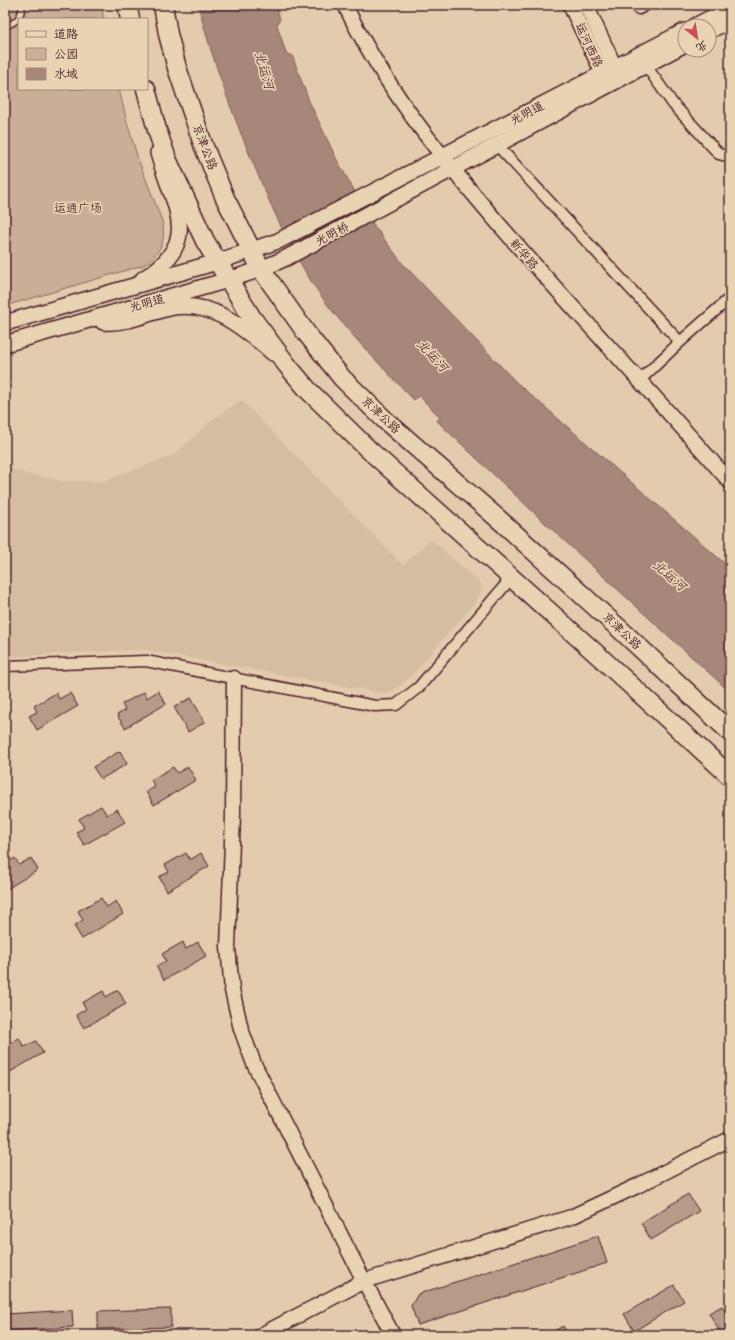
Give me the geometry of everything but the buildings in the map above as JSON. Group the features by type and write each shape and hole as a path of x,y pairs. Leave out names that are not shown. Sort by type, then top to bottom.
{"highway":[{"path":"127,5 130,18"},
{"name":"京津公路","path":"163,5 168,34 177,68 204,147 225,198 261,269 307,334 348,383 386,421 532,549 730,732"},
{"path":"146,90 167,160 205,241 252,318 286,365 308,390 368,449 512,577 730,776"}],"main road":[{"path":"717,18 727,15"},
{"path":"717,24 727,15"},
{"name":"光明道","path":"377,210 449,161 642,60 677,36"},
{"name":"光明道","path":"642,60 677,47"},
{"name":"光明道","path":"369,194 449,161 496,144 611,76"},
{"path":"129,287 162,266 170,256 177,242 180,231 176,203 162,170 158,153 157,130"},
{"name":"光明桥","path":"278,241 369,194"},
{"name":"光明桥","path":"286,258 377,210"},
{"name":"光明道","path":"5,323 217,262 278,241"},
{"name":"光明道","path":"5,344 228,280 261,269 286,258"},
{"path":"84,322 111,323 125,321 167,308 183,306 202,308 226,317 237,324 286,365"}],"street":[{"name":"新华路","path":"345,5 367,49 411,116 501,220 729,475"},
{"name":"新华路","path":"351,5 369,42 385,68 449,161"},
{"name":"运河西路","path":"570,5 611,76"},
{"name":"运河西路","path":"586,5 611,76"},
{"path":"634,5 639,9 646,5"},
{"path":"642,60 673,104 719,154 730,157"},
{"path":"496,144 680,342"},
{"path":"642,379 680,342 730,298"},
{"path":"5,666 146,661 375,706 396,705 419,687 512,577"},
{"path":"234,678 233,816 228,947 232,990 241,1029 254,1064 393,1335"},
{"path":"261,1335 364,1281 571,1217 637,1186 730,1139"}],"lane":[{"path":"19,18 22,12 22,5"},
{"path":"5,26 12,24 18,19"}],"shaded area":[{"path":"241,400 403,565 431,539 482,585 478,599 409,678 391,692 382,693 145,650 5,657 5,466 20,472 62,481 103,481 174,455 212,420"}],"green space":[{"name":"运通广场","path":"5,5 101,5 104,18 18,18 18,90 119,90 138,159 162,221 164,235 163,241 158,251 144,265 5,306"}],"water":[{"name":"北运河","path":"198,5 276,5 280,19 277,25 286,53 292,55 309,101 337,160 375,227 403,264 516,382 730,568 730,692 545,523 437,421 440,417 419,396 414,400 363,347 334,313 310,280 272,208 231,109 210,47"}]}
